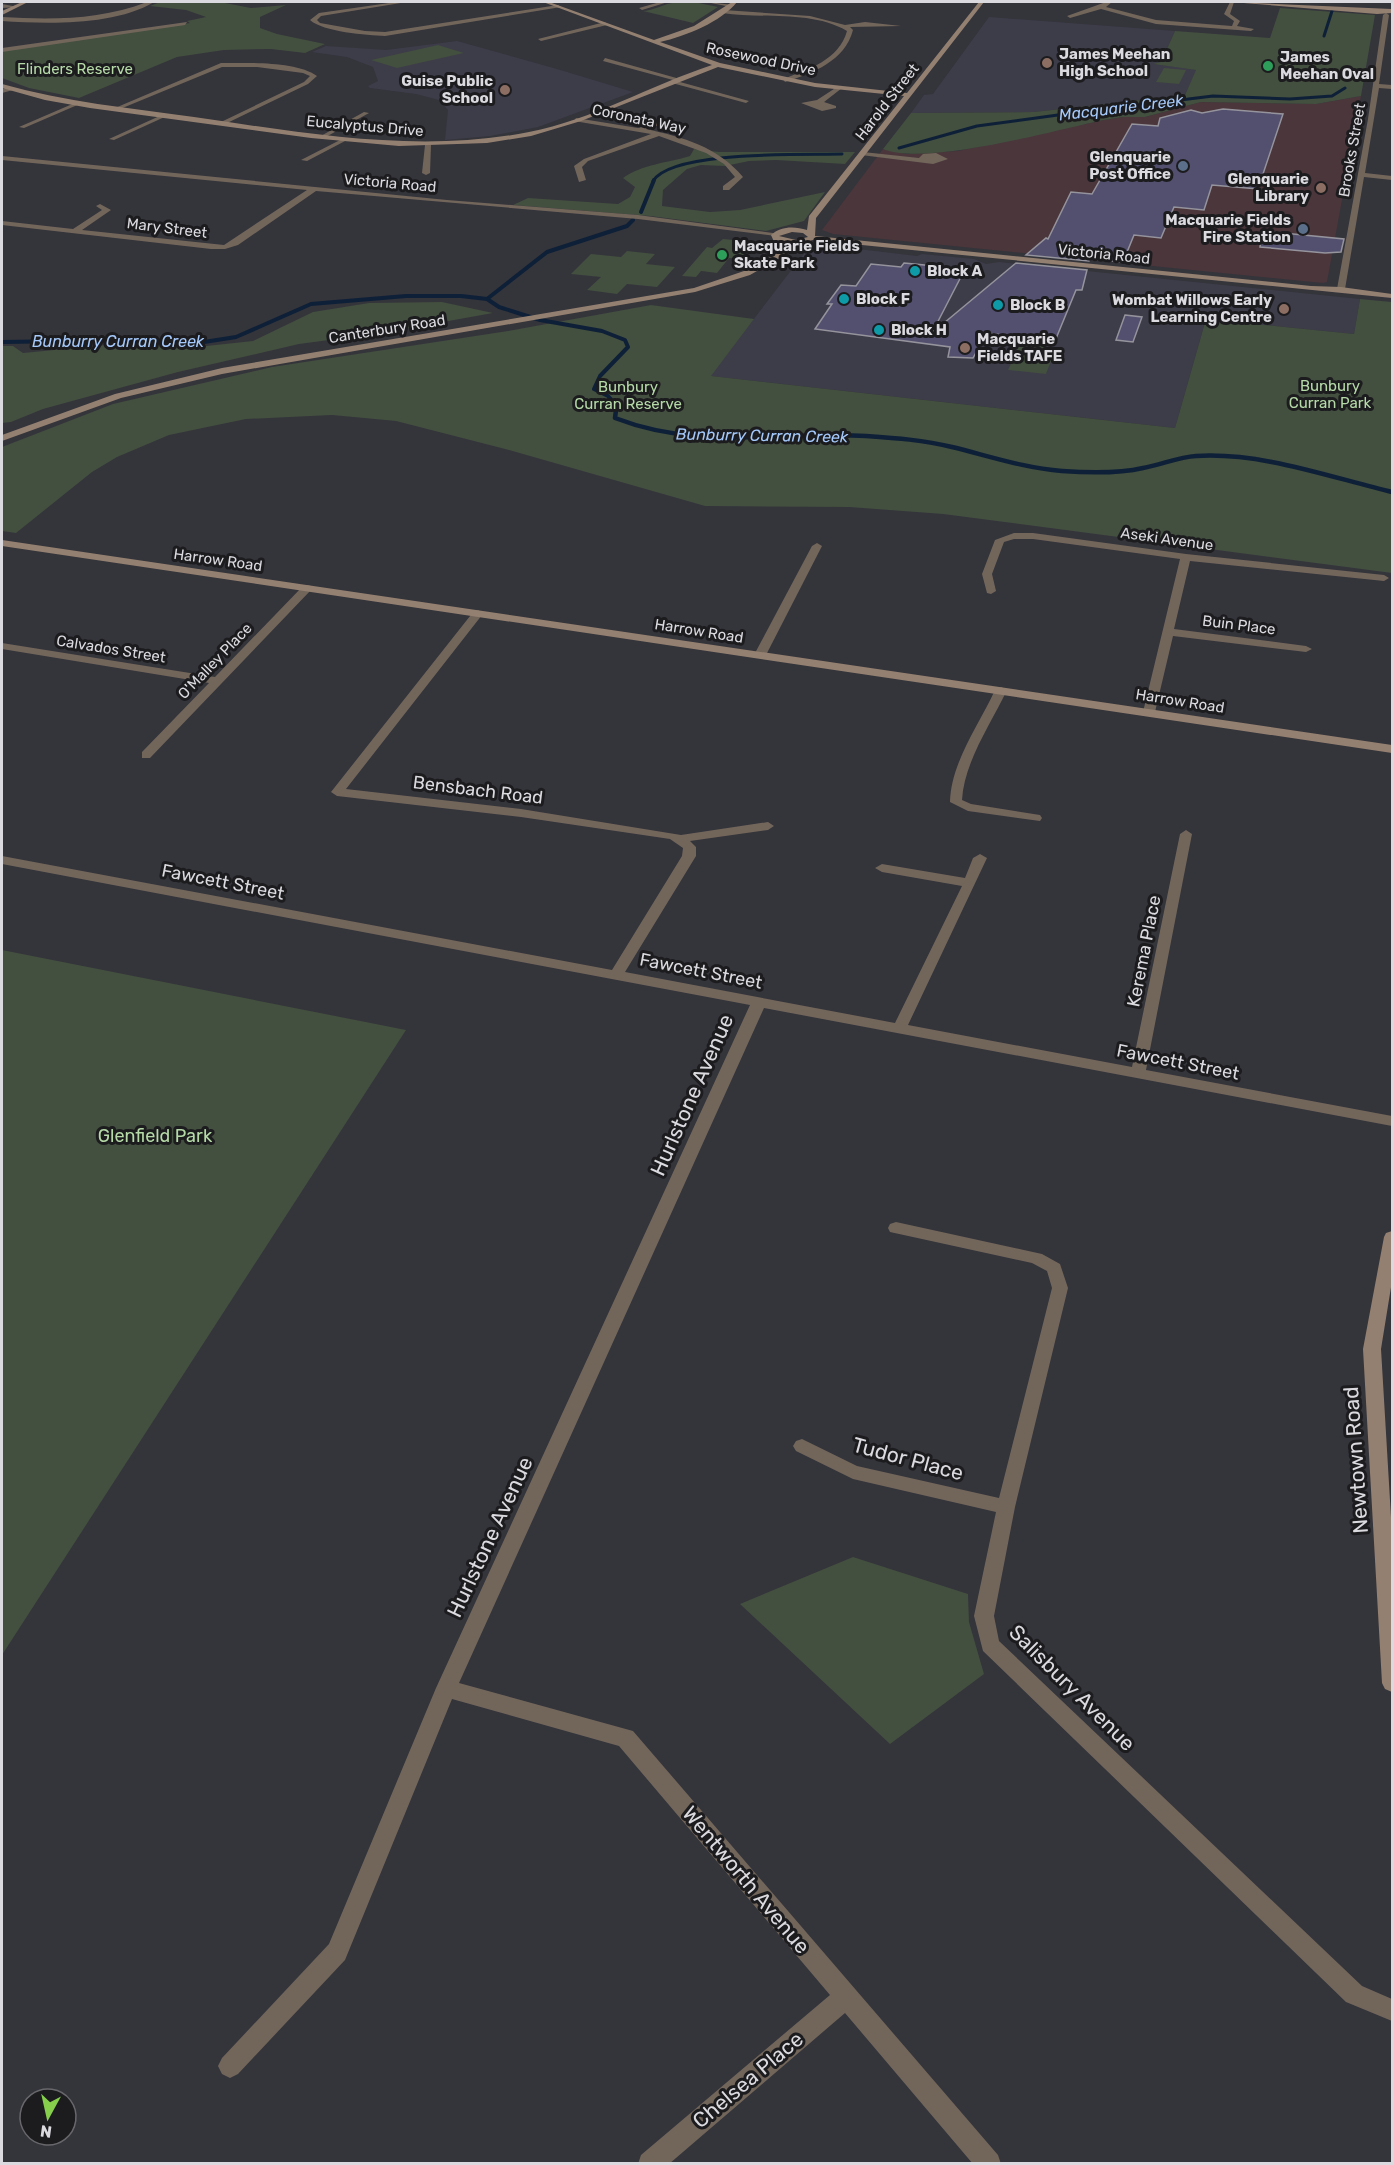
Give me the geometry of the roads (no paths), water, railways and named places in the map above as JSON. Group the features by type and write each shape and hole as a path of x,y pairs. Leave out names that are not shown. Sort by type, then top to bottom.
{"street":[{"path":"2,13 25,2"},
{"path":"2,19 80,20 151,2"},
{"path":"404,2 319,15 313,20 318,24 365,33 385,34 558,7"},
{"name":"Rosewood Drive","path":"545,2 718,65 785,80 909,95"},
{"path":"642,8 665,2"},
{"path":"709,2 733,3"},
{"name":"Harold Street","path":"811,235 812,219 982,2"},
{"path":"1070,16 1101,7 1109,2"},
{"path":"1234,27 1237,21 1227,14 1233,2 1390,12"},
{"name":"Brooks Street","path":"1341,289 1390,12 1389,2"},
{"path":"652,42 689,31 724,12 733,3"},
{"path":"2,6 15,7"},
{"path":"1101,7 1156,21 1251,29"},
{"path":"724,12 815,19 846,26 864,24 898,26"},
{"path":"2,50 184,23"},
{"path":"541,39 605,24"},
{"path":"785,80 814,68 842,50 849,39 850,30 846,26"},
{"path":"605,60 724,96 745,98"},
{"path":"118,108 221,65 267,66 304,71 314,76 306,83 223,123"},
{"name":"Eucalyptus Drive","path":"2,86 80,103 322,137 428,145 508,138 576,120 718,65"},
{"path":"1376,86 1392,87"},
{"path":"819,102 839,88"},
{"path":"2,91 10,89"},
{"path":"22,128 80,103"},
{"path":"322,137 366,113"},
{"path":"112,139 166,115"},
{"name":"Coronata Way","path":"576,120 639,130 688,142 733,167 739,177 726,188"},
{"path":"639,130 668,121"},
{"path":"582,180 578,166 586,160 658,134"},
{"path":"305,160 344,140"},
{"path":"426,173 428,145"},
{"path":"865,151 881,156 925,159"},
{"path":"856,162 881,156"},
{"name":"Victoria Road","path":"2,158 314,189 627,216 777,236"},
{"path":"1361,175 1392,178"},
{"name":"Mary Street","path":"2,223 210,247 225,246 235,243 314,189"},
{"path":"75,231 107,210 100,207"},
{"path":"777,236 785,230 812,219"},
{"name":"Victoria Road","path":"785,230 799,230 811,235 1392,296"},
{"name":"Canterbury Road","path":"2,438 118,396 212,373 706,287 747,273 803,242 811,235"},
{"path":"777,236 789,242 803,242"},
{"path":"777,236 781,249 778,256"},
{"name":"Aseki Avenue","path":"991,591 987,574 1000,540 1014,536 1033,536 1186,557 1384,578"},
{"name":"Harrow Road","path":"2,543 1392,749"},
{"path":"760,655 817,546"},
{"path":"1149,712 1186,557"},
{"name":"O'Malley Place","path":"146,755 306,588"},
{"name":"Bensbach Road","path":"478,613 337,792 647,830 679,839"},
{"name":"Buin Place","path":"1169,632 1306,648"},
{"name":"Calvados Street","path":"2,646 217,681"},
{"path":"1001,690 963,772 955,796 956,802 968,807 1036,819"},
{"path":"679,839 768,826"},
{"name":"Kerema Place","path":"1138,1074 1186,834"},
{"path":"616,975 689,856 690,847 679,839"},
{"path":"899,1029 980,858"},
{"name":"Fawcett Street","path":"2,860 1392,1121"},
{"path":"882,868 970,883"},
{"name":"Hurlstone Avenue","path":"230,2066 337,1952 446,1688 759,1002"},
{"name":"Salisbury Avenue","path":"896,1228 1036,1258 1054,1268 1060,1288 1006,1507 984,1616 990,1645 1354,1994 1392,2010"},
{"name":"Newtown Road","path":"1392,1237 1372,1348 1392,1683"},
{"name":"Tudor Place","path":"802,1446 853,1472 1006,1507"},
{"name":"Wentworth Avenue","path":"446,1688 626,1738 989,2163"},
{"name":"Chelsea Place","path":"650,2163 846,1997"}],"waterway":[{"name":"Macquarie Creek","path":"1324,36 1332,11"},
{"name":"Macquarie Creek","path":"899,148 977,126 1058,115 1213,96 1290,99 1332,96 1345,88"},
{"name":"Macquarie Creek","path":"654,180 665,171 711,159 741,156 842,154"},
{"name":"Macquarie Creek","path":"641,212 654,180"},
{"name":"Macquarie Creek","path":"487,299 547,252 627,226 633,220"},
{"name":"Bunburry Curran Creek","path":"2,342 144,340 204,342 236,337 311,304 406,296 461,296 487,299"},
{"name":"Bunburry Curran Creek","path":"487,299 499,307 540,320 602,331 625,340 628,347 600,376 594,389 608,396 616,405 616,410"},
{"name":"Bunburry Curran Creek","path":"616,410 615,418 647,428 678,434 740,438 834,435 920,441 1020,464 1062,471 1093,473 1123,471 1196,456 1246,458 1295,467 1392,492"}],"place":[{"name":"James Meehan High School","path":"1047,63"},
{"name":"James Meehan Oval","path":"1268,66"},
{"name":"Guise Public School","path":"505,90"},
{"name":"Glenquarie Post Office","path":"1183,166"},
{"name":"Glenquarie Library","path":"1321,188"},
{"name":"Macquarie Fields Fire Station","path":"1303,229"},
{"name":"Macquarie Fields Skate Park","path":"722,255"},
{"name":"Block A","path":"915,271"},
{"name":"Block F","path":"844,299"},
{"name":"Block B","path":"998,305"},
{"name":"Wombat Willows Early Learning Centre","path":"1284,309"},
{"name":"Block H","path":"879,330"},
{"name":"Macquarie Fields TAFE","path":"965,348"}],"park label":[{"name":"Flinders Reserve","path":"75,69"},
{"name":"Bunbury Curran Park","path":"1330,394"},
{"name":"Bunbury Curran Reserve","path":"628,396"},
{"name":"Glenfield Park","path":"155,1136"}]}
